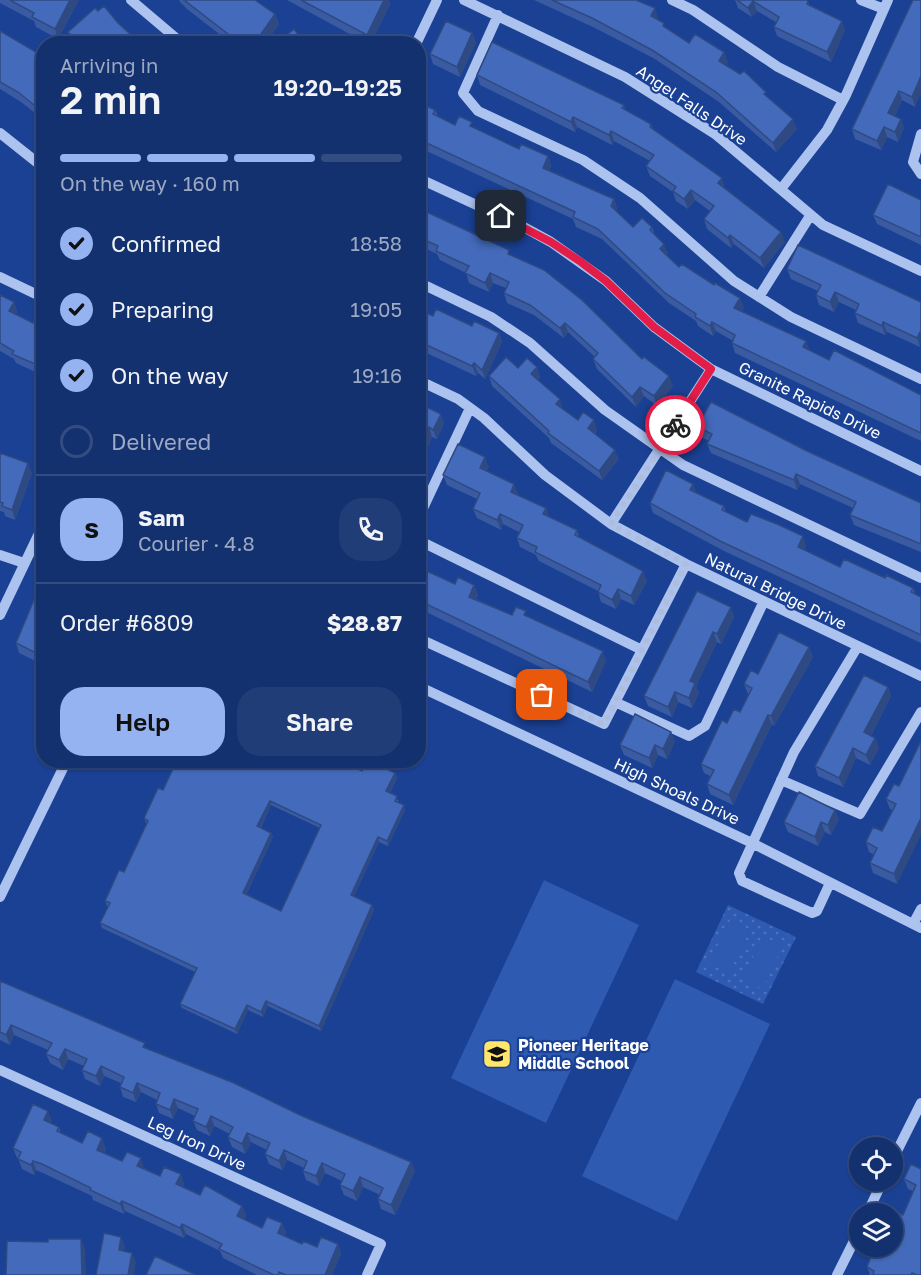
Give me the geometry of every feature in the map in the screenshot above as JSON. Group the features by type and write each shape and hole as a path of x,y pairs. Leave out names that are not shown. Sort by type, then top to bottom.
{"street":[{"path":"131,0 174,36"},
{"path":"420,36 437,0"},
{"name":"Angel Falls Drive","path":"464,0 625,77 715,134 823,225 921,271"},
{"path":"672,0 693,10 778,67 843,100"},
{"path":"781,189 827,130 886,5 861,0"},
{"path":"498,15 463,93 478,111 583,160 640,198 734,281 791,317 921,379"},
{"path":"0,133 36,162"},
{"path":"921,134 913,162 921,174"},
{"name":"Granite Rapids Drive","path":"426,184 520,225 551,242 606,281 654,327 711,369 921,471"},
{"path":"759,297 810,216"},
{"path":"0,277 36,294"},
{"path":"426,286 491,317 530,343 605,410 659,449 693,470 921,578"},
{"path":"611,524 711,369"},
{"name":"Natural Bridge Drive","path":"426,384 458,399 470,408 545,475 611,524 686,564 921,676"},
{"path":"426,502 470,408"},
{"path":"0,615 36,539"},
{"path":"426,544 642,650"},
{"path":"0,555 24,563"},
{"path":"426,642 604,724 686,564"},
{"path":"615,702 689,736 705,726 764,601"},
{"path":"830,883 817,910 812,914 742,881 739,873 794,752 858,646"},
{"name":"High Shoals Drive","path":"426,690 752,843 917,926"},
{"path":"781,780 860,814 921,712"},
{"path":"0,897 63,768"},
{"path":"917,926 921,909"},
{"name":"Leg Iron Drive","path":"0,1070 381,1244 367,1275"},
{"path":"903,1139 921,1103"},
{"path":"837,1275 849,1251"}],"shaded area":[{"path":"544,880 639,925 546,1123 451,1078"},
{"path":"728,905 796,937 763,1004 696,972"},
{"path":"730,920 750,930 729,973 709,963"},
{"path":"763,936 783,946 762,989 742,979"},
{"path":"675,979 770,1024 677,1221 582,1176"}],"building":[{"path":"10,0 70,0 55,29 32,17 34,13"},
{"path":"184,0 255,0 275,14 260,36 231,36"},
{"path":"301,0 384,0 367,35"},
{"path":"552,0 636,0 655,8 651,16 664,23 663,26 689,43 695,34 724,52 719,61 740,74 744,71 766,92 764,94 793,119 773,143 716,92 652,50"},
{"path":"737,0 807,0 807,4 842,21 827,52 774,27 779,17 753,1 748,8"},
{"path":"913,0 921,0 921,76 912,97 899,91 888,113 901,119 895,132 884,127 877,141 852,129"},
{"path":"104,6 132,36 72,36 68,32 95,8 98,11"},
{"path":"446,21 472,33 457,67 430,54"},
{"path":"294,29 299,36 286,36"},
{"path":"0,31 36,52 36,107 18,92 0,82"},
{"path":"492,42 624,105 622,108 651,124 650,127 722,178 718,183 781,232 760,258 730,235 728,238 704,219 714,206 691,190 684,199 673,191 676,187 646,166 654,155 611,131 609,135 573,117 571,122 477,75"},
{"path":"426,106 435,110 433,114 455,125 459,116 472,122 470,126 519,149 521,144 548,156 543,168 614,199 611,206 633,227 642,218 652,227 650,230 664,244 660,249 679,267 682,264 714,285 715,283 740,298 734,308 806,341 803,347 829,360 834,350 921,395 921,433 732,343 735,335 712,322 710,326 695,317 696,314 665,293 598,229 573,217 575,212 426,143"},
{"path":"888,184 921,200 921,237 873,215"},
{"path":"426,212 509,250 508,254 544,270 582,300 642,359 644,357 669,376 654,396 640,387 632,397 593,359 598,353 565,323 560,328 530,305 504,293 509,282 490,273 485,283 465,273 469,266 436,251 438,246 426,241"},
{"path":"798,245 921,302 921,332 917,338 883,322 882,326 855,313 859,304 835,292 830,302 816,295 821,285 787,269"},
{"path":"0,295 14,302 9,311 33,323 36,317 36,364 12,354 14,351 0,343"},
{"path":"436,309 472,326 474,321 499,333 482,370 474,363 472,366 426,345 426,313 433,316"},
{"path":"506,357 518,368 527,358 537,367 531,374 560,399 556,404 578,420 583,412 594,420 588,428 615,450 599,471 548,433 549,431 489,376"},
{"path":"711,402 807,451 921,503 921,544 850,515 856,502 796,474 794,480 707,444 712,434 697,427"},
{"path":"426,407 441,414 433,430 429,427 426,434"},
{"path":"458,444 485,457 480,468 514,484 511,492 546,508 543,514 577,530 575,535 643,571 631,596 618,589 612,600 598,592 601,585 535,552 537,547 517,538 523,525 500,514 497,520 473,509 480,493 443,475"},
{"path":"0,453 28,463 12,510 2,506 3,503 0,502"},
{"path":"666,470 693,484 690,490 724,506 722,510 747,522 751,514 803,536 798,547 840,567 844,559 913,588 911,592 921,597 921,635 720,541 650,503"},
{"path":"426,571 455,584 458,577 474,585 469,597 512,615 516,607 526,611 524,615 603,651 588,682 426,604"},
{"path":"697,591 731,607 717,634 713,632 690,681 695,683 689,698 675,692 668,707 644,696"},
{"path":"36,595 36,653 16,643"},
{"path":"779,632 809,647 771,716 768,715 729,795 707,784 714,770 701,764 722,720 727,723 734,709 740,712 752,688 744,684 751,670 758,674"},
{"path":"864,675 888,687 864,732 875,738 866,755 853,748 839,778 815,766"},
{"path":"635,714 671,732 663,749 655,745 649,758 620,745"},
{"path":"921,741 921,818 894,874 870,863 877,848 866,842 873,827 882,831 896,804 886,799 894,784 899,786"},
{"path":"173,768 356,768 362,771 363,768 385,768 395,773 386,791 397,796 395,801 404,805 387,841 378,837 351,895 372,905 319,1026 266,1001 261,1012 247,1005 235,1029 180,1004 197,968 100,923 110,903 105,901 119,870 124,872 148,821 144,818 158,788 163,790","holes":["270,801 321,825 281,911 243,893 271,833 257,826"]},
{"path":"799,792 835,810 828,825 821,822 815,837 784,822"},
{"path":"0,981 145,1043 143,1047 234,1083 300,1115 411,1162 391,1205 378,1199 383,1188 360,1177 353,1191 340,1185 345,1174 322,1163 316,1176 303,1171 307,1161 284,1150 279,1161 265,1154 270,1143 247,1133 242,1144 228,1137 233,1127 211,1116 206,1127 193,1121 198,1109 174,1099 170,1110 156,1104 160,1093 137,1083 133,1093 120,1087 124,1077 101,1066 96,1076 82,1070 87,1059 65,1049 59,1060 46,1054 52,1043 11,1025 6,1035 0,1032"},
{"path":"33,1104 48,1111 44,1120 59,1127 57,1131 82,1143 88,1131 102,1138 97,1150 122,1161 127,1152 141,1158 137,1166 160,1176 164,1167 181,1174 176,1184 200,1195 205,1185 242,1206 237,1216 262,1228 267,1217 282,1223 278,1233 302,1244 303,1241 317,1247 321,1237 338,1244 325,1275 286,1275 279,1272 278,1275 274,1275 219,1249 222,1244 182,1224 180,1228 122,1201 120,1204 42,1164 33,1161 31,1165 18,1159 21,1152 13,1148"},
{"path":"911,1164 921,1169 921,1275 912,1273 911,1275 873,1275 874,1271 867,1267 871,1257 903,1257 903,1215 916,1185 904,1179"},
{"path":"104,1233 121,1237 119,1250 132,1253 128,1275 96,1275"},
{"path":"48,1239 81,1239 82,1275 6,1275 7,1241 48,1242"},
{"path":"155,1256 196,1275 146,1275"}],"way so far":[{"path":"542,695 604,724 686,564 611,524 675,425"}],"place":[{"name":"Pioneer Heritage Middle School","path":"497,1054"}],"route":[{"path":"501,216 551,242 581,262 606,281 654,327 711,369 675,425"}]}
